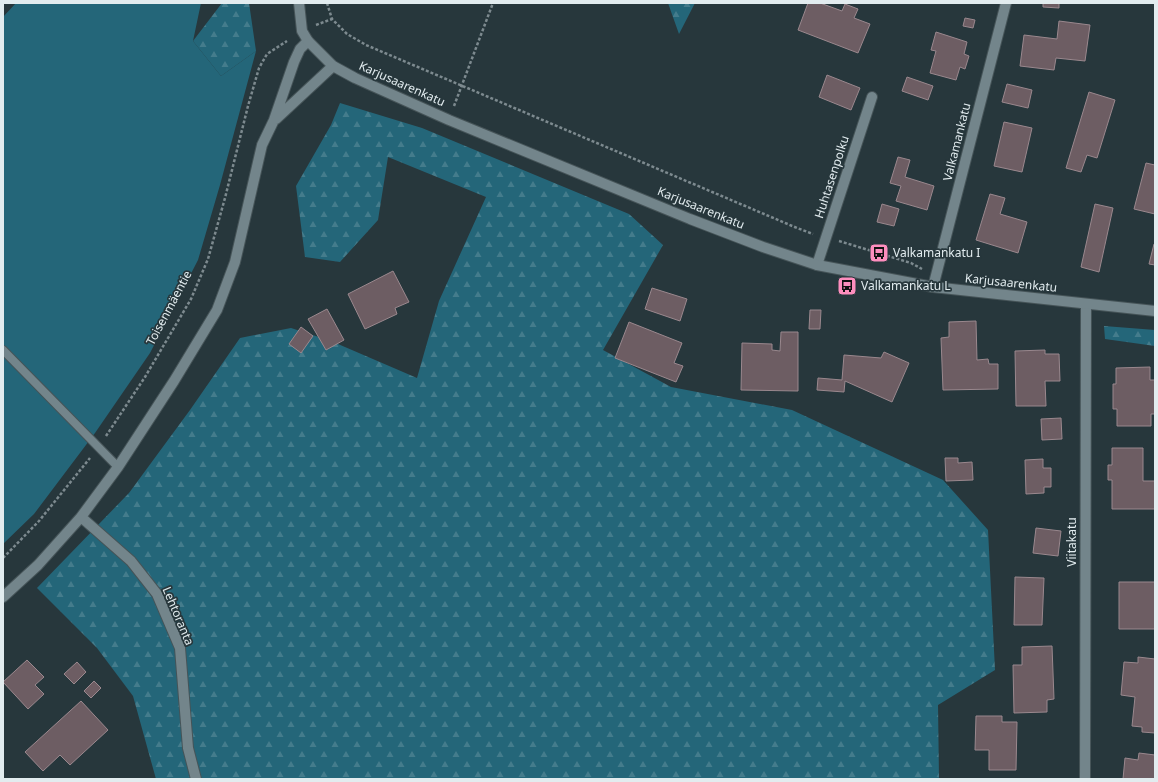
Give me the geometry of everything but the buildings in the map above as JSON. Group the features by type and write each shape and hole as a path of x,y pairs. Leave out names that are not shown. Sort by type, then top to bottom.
{"street":[{"name":"Karjusaarenkatu","path":"299,3 302,31 308,41 333,66 355,78 449,120 690,219 763,247 817,265 933,288 1155,311"},
{"name":"Valkamankatu","path":"933,288 1006,3"},
{"path":"3,597 38,565 81,517 118,467 174,381 217,310 235,262 262,145 274,120 294,62 300,49 308,41"},
{"path":"274,120 333,66"},
{"name":"Huhtasenpolku","path":"817,265 872,97"},
{"name":"Viitakatu","path":"1085,779 1086,304"},
{"name":"Lehtoranta","path":"81,517 131,561 157,594 180,648 188,748 196,779"}],"lane":[{"path":"3,350 118,467"}],"path":[{"path":"327,3 332,19 347,34 366,45 797,228 910,263 917,267"},
{"path":"449,120 493,3"},
{"name":"Toisenmäentie","path":"3,558 39,521 99,447 145,377 191,299 208,260 248,106 259,68 267,54 302,31 332,19"}],"green space":[{"path":"16,3 201,3 193,41 221,76 256,51 198,260 150,353 95,433 34,514 3,544 3,17"},
{"path":"222,3 249,3 256,51 221,76 193,41"},
{"path":"668,3 695,3 679,34"},
{"path":"340,103 422,128 629,214 663,245 603,350 671,387 792,410 943,480 988,530 995,670 938,705 939,779 156,779 133,696 97,648 37,588 129,493 190,410 240,338 291,328 331,341 417,378 439,301 486,197 388,157 378,220 340,262 305,257 296,186 331,125"},
{"path":"1104,326 1155,330 1155,346 1105,339"}],"place":[{"name":"Valkamankatu I","path":"879,253"},
{"name":"Valkamankatu L","path":"847,286"}]}
